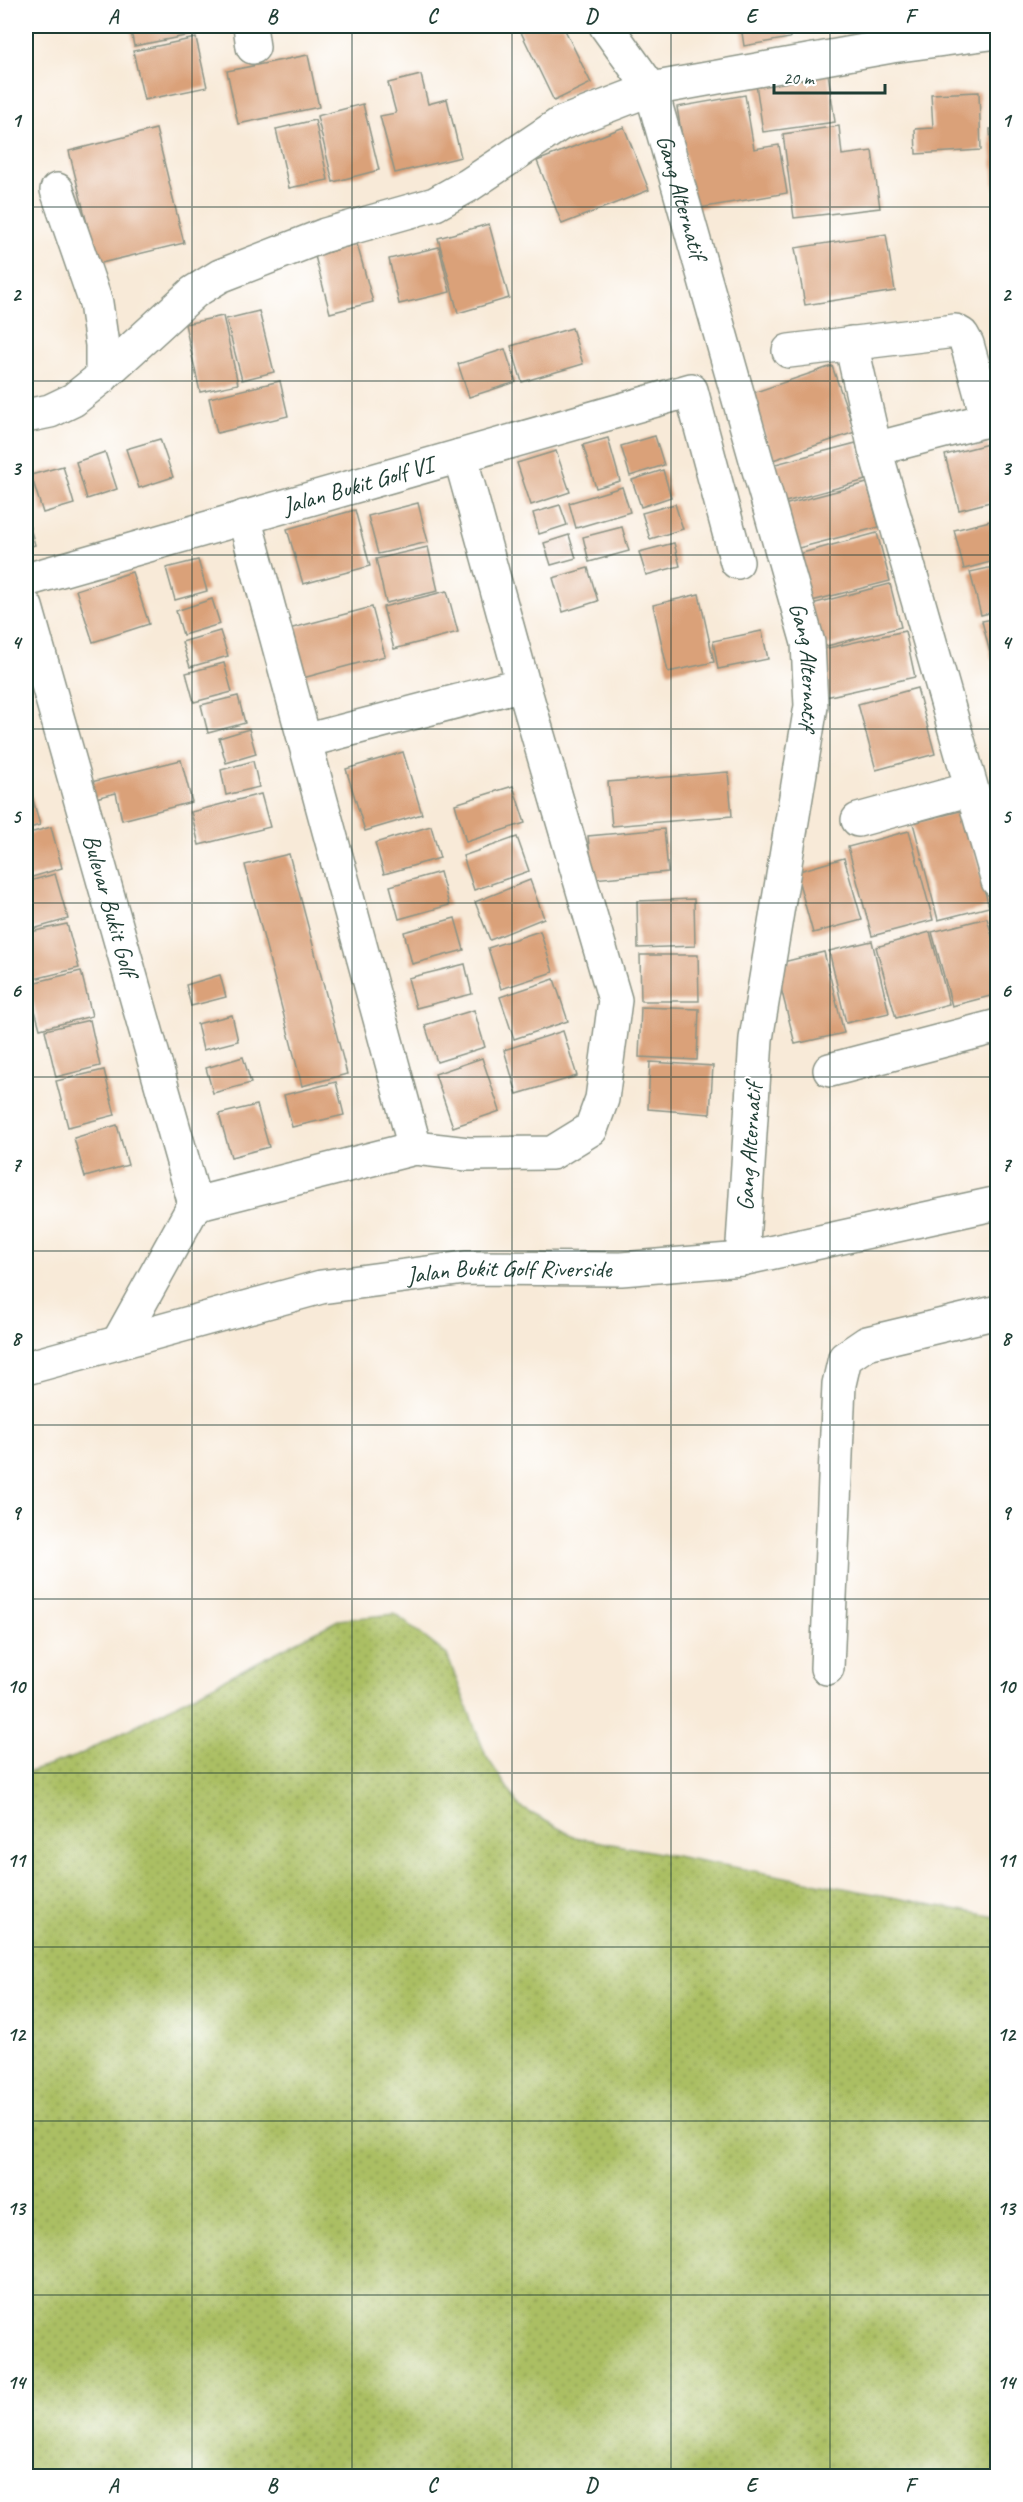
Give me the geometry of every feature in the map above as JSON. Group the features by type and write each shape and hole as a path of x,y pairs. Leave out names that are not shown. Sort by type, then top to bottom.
{"street":[{"name":"Gang Alternatif","path":"606,26 651,89 808,643 811,706 756,1039 742,1260"},
{"path":"26,416 50,411 73,400 194,292 220,276 325,235 435,204 469,185 560,124 651,89 892,36 998,32"},
{"path":"57,190 96,303 102,345 102,376"},
{"path":"789,351 955,331 962,335 993,419 875,449"},
{"path":"851,343 875,449 998,881"},
{"name":"Jalan Bukit Golf VI","path":"26,580 691,390 737,562"},
{"path":"119,1341 195,1204 415,1148 468,1154 552,1153 591,1129 602,1099 615,1000 523,684 460,456"},
{"path":"244,517 415,1148"},
{"name":"Bulevar Bukit Golf","path":"26,607 195,1204"},
{"path":"305,741 523,684"},
{"path":"858,820 971,789"},
{"path":"830,1070 998,1026"},
{"name":"Jalan Bukit Golf Riverside","path":"26,1368 321,1287 388,1276 465,1268 621,1269 742,1260 998,1203"},
{"path":"827,1668 839,1384 845,1358 867,1343 998,1312"}],"green space":[{"path":"395,1614 447,1655 486,1756 520,1807 575,1837 997,1917 997,2476 26,2476 26,1773 77,1756 338,1620"}],"building":[{"path":"130,26 231,26 231,27 134,46"},
{"path":"518,26 563,26 591,83 554,101"},
{"path":"741,26 788,26 790,38 744,46"},
{"path":"808,26 827,26 827,27 808,30"},
{"path":"196,38 207,87 144,100 133,51"},
{"path":"308,55 319,107 238,124 227,71"},
{"path":"828,73 835,122 763,132 756,84"},
{"path":"421,75 428,104 447,99 461,157 395,173 380,116 396,113 388,83"},
{"path":"979,92 981,150 916,154 915,129 933,128 931,94"},
{"path":"745,95 754,149 779,145 787,193 694,209 677,107"},
{"path":"363,104 379,170 333,182 317,116"},
{"path":"315,120 328,180 289,188 276,129"},
{"path":"839,126 842,155 872,151 880,208 794,218 783,134"},
{"path":"624,127 649,190 562,224 537,161"},
{"path":"156,129 184,243 97,264 69,151"},
{"path":"990,129 998,129 998,189 994,189"},
{"path":"489,224 509,298 458,313 438,238"},
{"path":"886,234 895,291 805,305 795,248"},
{"path":"357,244 373,302 330,313 315,256"},
{"path":"439,247 450,292 399,304 389,259"},
{"path":"259,311 274,372 242,380 226,319"},
{"path":"223,316 238,384 200,392 185,324"},
{"path":"572,328 583,364 522,382 511,346"},
{"path":"505,349 516,382 469,397 458,364"},
{"path":"832,366 855,432 773,460 750,394"},
{"path":"280,381 288,416 217,433 209,398"},
{"path":"655,436 664,465 630,476 621,446"},
{"path":"608,438 620,481 596,488 583,445"},
{"path":"160,439 173,477 139,488 126,449"},
{"path":"856,443 866,480 778,504 768,466"},
{"path":"988,444 998,480 998,500 959,510 945,455"},
{"path":"556,451 570,492 531,505 517,463"},
{"path":"105,452 117,489 87,499 76,462"},
{"path":"63,466 74,504 43,513 31,475"},
{"path":"663,470 671,497 641,507 632,480"},
{"path":"867,483 879,527 791,550 780,506"},
{"path":"622,487 630,512 576,528 569,503"},
{"path":"418,503 428,542 378,554 368,516"},
{"path":"675,504 683,529 650,539 642,513"},
{"path":"560,505 567,525 539,534 533,513"},
{"path":"355,510 370,566 303,584 287,529"},
{"path":"26,514 35,545 26,548"},
{"path":"998,519 998,560 964,569 954,530"},
{"path":"622,527 629,551 589,562 583,537"},
{"path":"877,533 890,581 804,603 791,556"},
{"path":"569,535 576,558 551,565 544,543"},
{"path":"674,543 680,566 646,575 639,552"},
{"path":"428,547 438,591 386,603 376,559"},
{"path":"198,560 207,591 175,600 166,568"},
{"path":"998,566 998,611 981,615 970,572"},
{"path":"588,568 598,601 563,612 553,578"},
{"path":"132,572 149,624 93,642 76,590"},
{"path":"890,584 901,627 815,649 804,606"},
{"path":"447,591 458,632 394,649 383,607"},
{"path":"699,594 714,662 668,672 653,605"},
{"path":"212,599 220,624 183,635 176,611"},
{"path":"372,607 385,656 299,679 285,630"},
{"path":"998,618 998,660 992,661 982,621"},
{"path":"220,631 228,656 190,667 182,642"},
{"path":"762,631 768,659 718,669 713,641"},
{"path":"905,631 915,677 821,698 810,652"},
{"path":"224,663 232,692 194,702 186,673"},
{"path":"917,688 935,754 876,770 858,704"},
{"path":"238,696 245,723 208,733 201,705"},
{"path":"249,729 256,754 226,763 219,738"},
{"path":"403,752 422,814 365,831 346,769"},
{"path":"181,760 192,802 122,820 116,793 87,800 83,784"},
{"path":"253,761 259,787 226,795 221,770"},
{"path":"728,772 732,816 612,826 608,782"},
{"path":"26,775 40,825 26,829"},
{"path":"513,786 525,823 466,842 455,804"},
{"path":"261,794 270,827 199,845 191,812"},
{"path":"964,810 989,907 938,920 913,823"},
{"path":"431,826 440,858 384,874 375,843"},
{"path":"51,827 62,868 26,879 26,834"},
{"path":"664,829 668,872 593,879 588,836"},
{"path":"909,831 933,920 872,936 848,847"},
{"path":"517,837 529,871 474,890 463,856"},
{"path":"289,854 347,1074 302,1086 245,865"},
{"path":"844,858 862,920 813,933 796,872"},
{"path":"440,872 449,905 399,919 390,886"},
{"path":"55,874 68,919 26,931 26,882"},
{"path":"530,880 544,918 490,940 475,902"},
{"path":"694,899 695,946 638,948 637,901"},
{"path":"455,918 464,950 412,964 404,932"},
{"path":"987,918 998,957 998,994 952,1006 932,932"},
{"path":"67,924 79,968 26,981 26,933"},
{"path":"540,931 553,972 501,989 488,948"},
{"path":"930,932 949,1004 896,1018 876,947"},
{"path":"872,941 889,1013 846,1023 829,951"},
{"path":"824,952 844,1033 795,1044 775,964"},
{"path":"640,955 698,955 699,1001 641,1001"},
{"path":"465,964 472,994 416,1008 408,978"},
{"path":"81,971 92,1016 40,1029 28,984"},
{"path":"220,975 226,997 191,1006 186,985"},
{"path":"554,979 568,1021 514,1039 500,997"},
{"path":"641,1007 699,1009 697,1060 639,1057"},
{"path":"474,1010 485,1047 437,1062 425,1025"},
{"path":"232,1015 238,1041 203,1050 197,1024"},
{"path":"90,1020 100,1066 56,1077 45,1030"},
{"path":"563,1031 577,1076 517,1094 504,1050"},
{"path":"243,1057 251,1083 213,1093 206,1068"},
{"path":"482,1058 500,1111 453,1127 435,1074"},
{"path":"650,1062 713,1066 710,1114 648,1109"},
{"path":"104,1070 115,1115 68,1127 56,1081"},
{"path":"336,1082 344,1115 292,1127 284,1095"},
{"path":"257,1105 269,1147 231,1157 219,1114"},
{"path":"117,1125 128,1165 85,1177 74,1138"}]}
